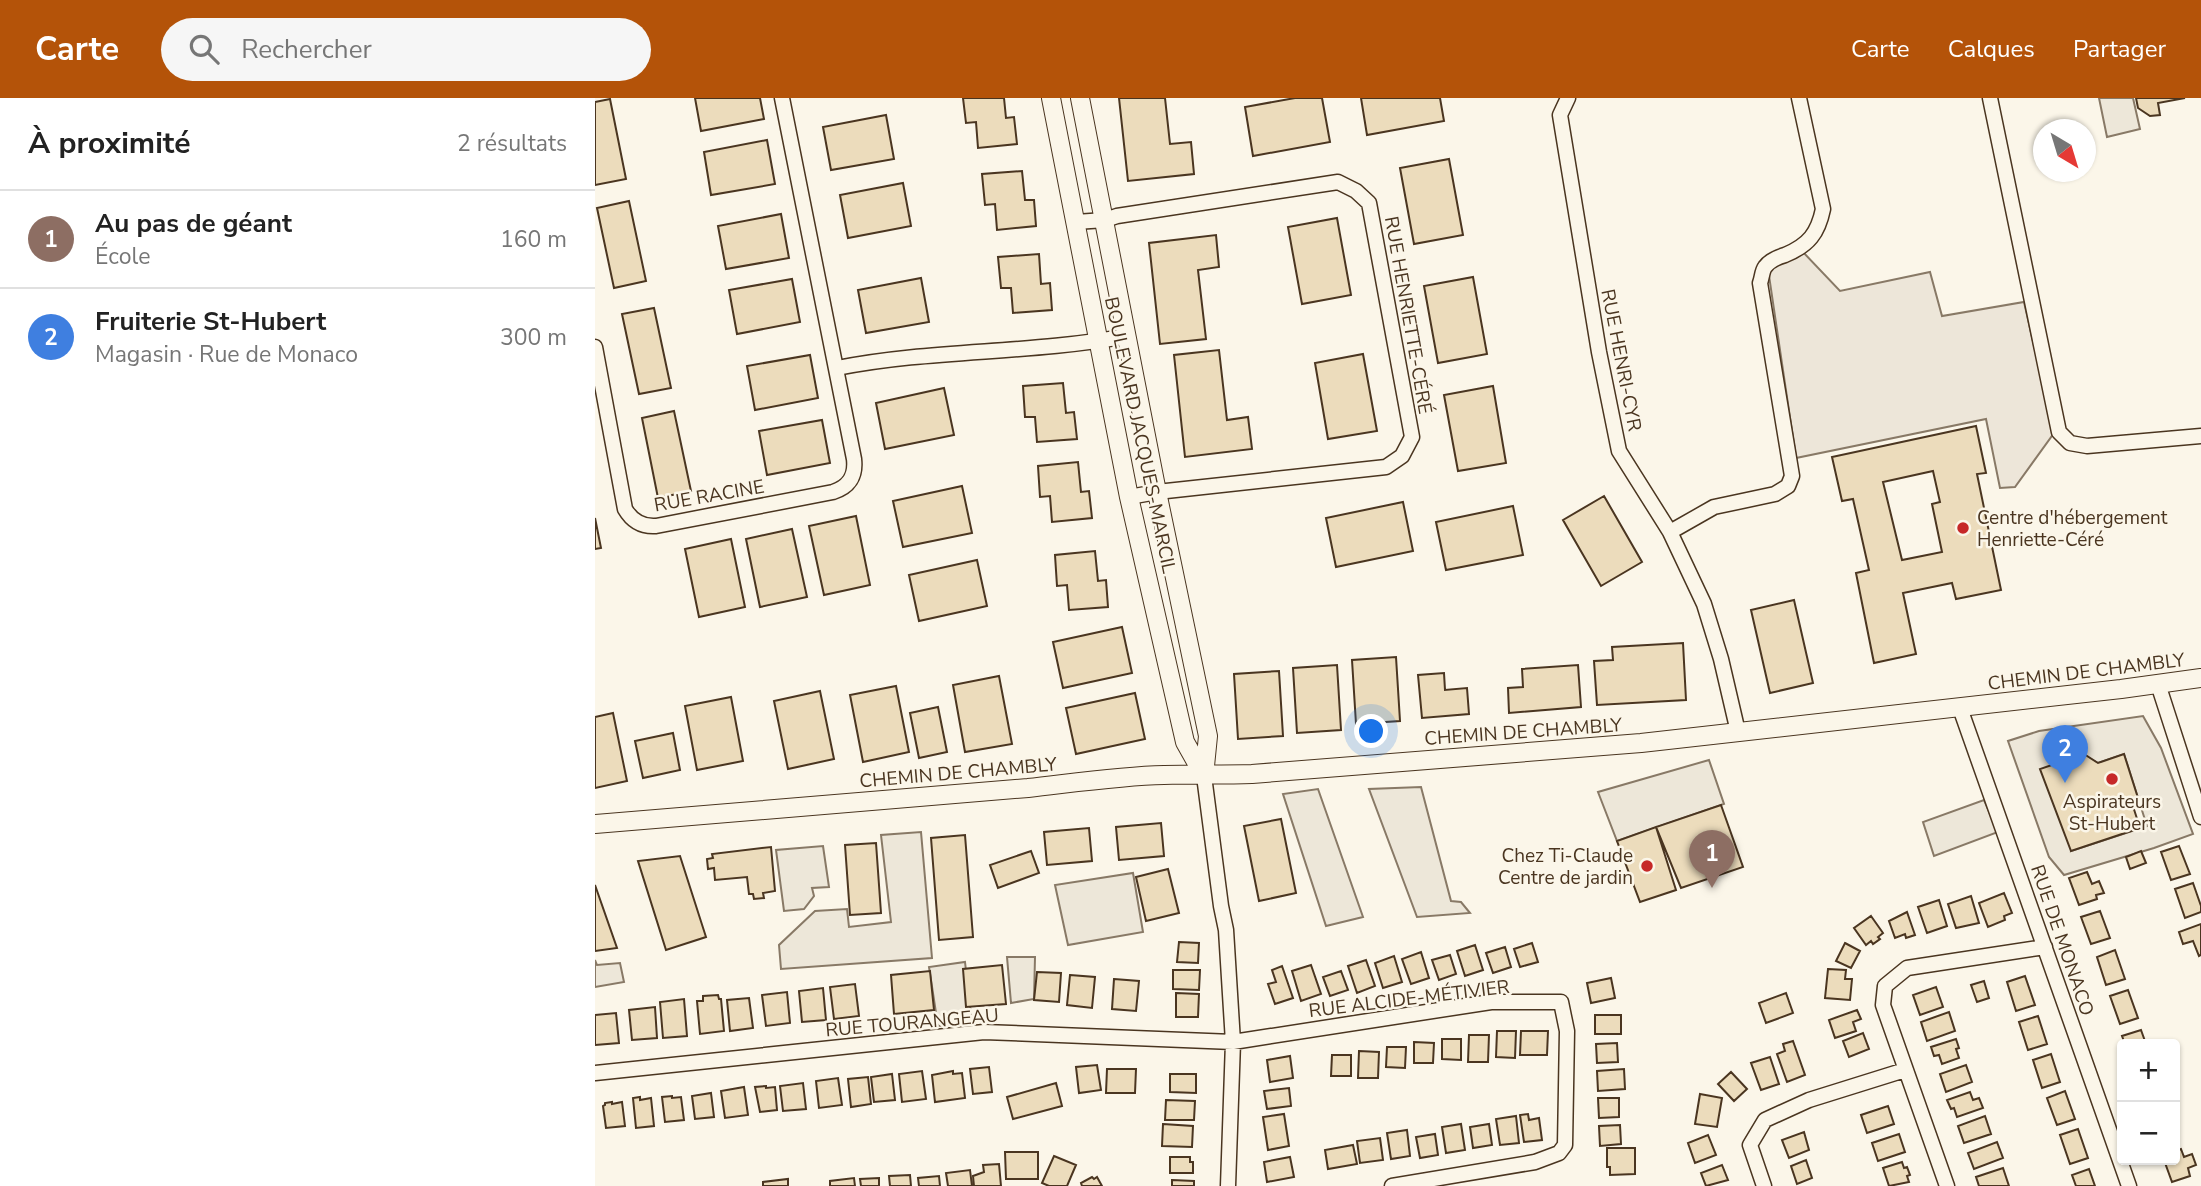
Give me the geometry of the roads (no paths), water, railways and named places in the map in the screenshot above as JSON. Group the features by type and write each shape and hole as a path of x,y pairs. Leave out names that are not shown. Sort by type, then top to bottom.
{"street":[{"name":"RUE RACINE","path":"595,347 625,509 634,520 647,526 656,526 833,492 845,486 852,478 855,465 782,98"},
{"name":"BOULEVARD JACQUES-MARCIL","path":"1051,98 1129,497 1185,742 1204,776"},
{"name":"BOULEVARD JACQUES-MARCIL","path":"1080,98 1207,736 1204,776 1226,930 1233,1042 1228,1186"},
{"name":"RUE HENRI-CYR","path":"1568,98 1560,115 1599,352 1619,452 1670,532 1704,604 1721,659 1738,732"},
{"path":"1670,532 1714,507 1775,494 1787,486 1792,475 1760,283 1764,268 1774,259 1794,251 1811,238 1820,225 1823,209 1800,98"},
{"path":"1990,98 2059,432 2070,443 2087,446 2201,436"},
{"name":"RUE HENRIETTE-CÉRÉ","path":"1076,222 1338,182 1356,191 1369,203 1412,437 1402,456 1386,467 1129,497"},
{"path":"837,368 879,360 1100,341 1127,336"},
{"name":"CHEMIN DE CHAMBLY","path":"595,824 1099,780 1165,775 1252,774 1641,743 2201,678"},
{"path":"2158,684 2201,817"},
{"name":"RUE DE MONACO","path":"1960,708 2129,1186"},
{"path":"1947,1186 1883,1005 1885,986 1907,968 2045,947"},
{"name":"RUE ALCIDE-MÉTIVIER","path":"1233,1042 1491,1002 1561,1002 1567,1044 1565,1145 1559,1153 1535,1162 1392,1186"},
{"name":"RUE TOURANGEAU","path":"595,1073 984,1032 1233,1042"},
{"path":"1765,1186 1750,1145 1765,1120 1809,1100 1905,1070"}],"place":[{"name":"Centre d'hébergement Henriette-Céré","path":"1963,528"},
{"name":"Aspirateurs St-Hubert","path":"2112,779"},
{"name":"Fruiterie St-Hubert","path":"2065,783"},
{"name":"Chez Ti-Claude Centre de jardin","path":"1647,866"},
{"name":"Au pas de géant","path":"1712,888"}]}
